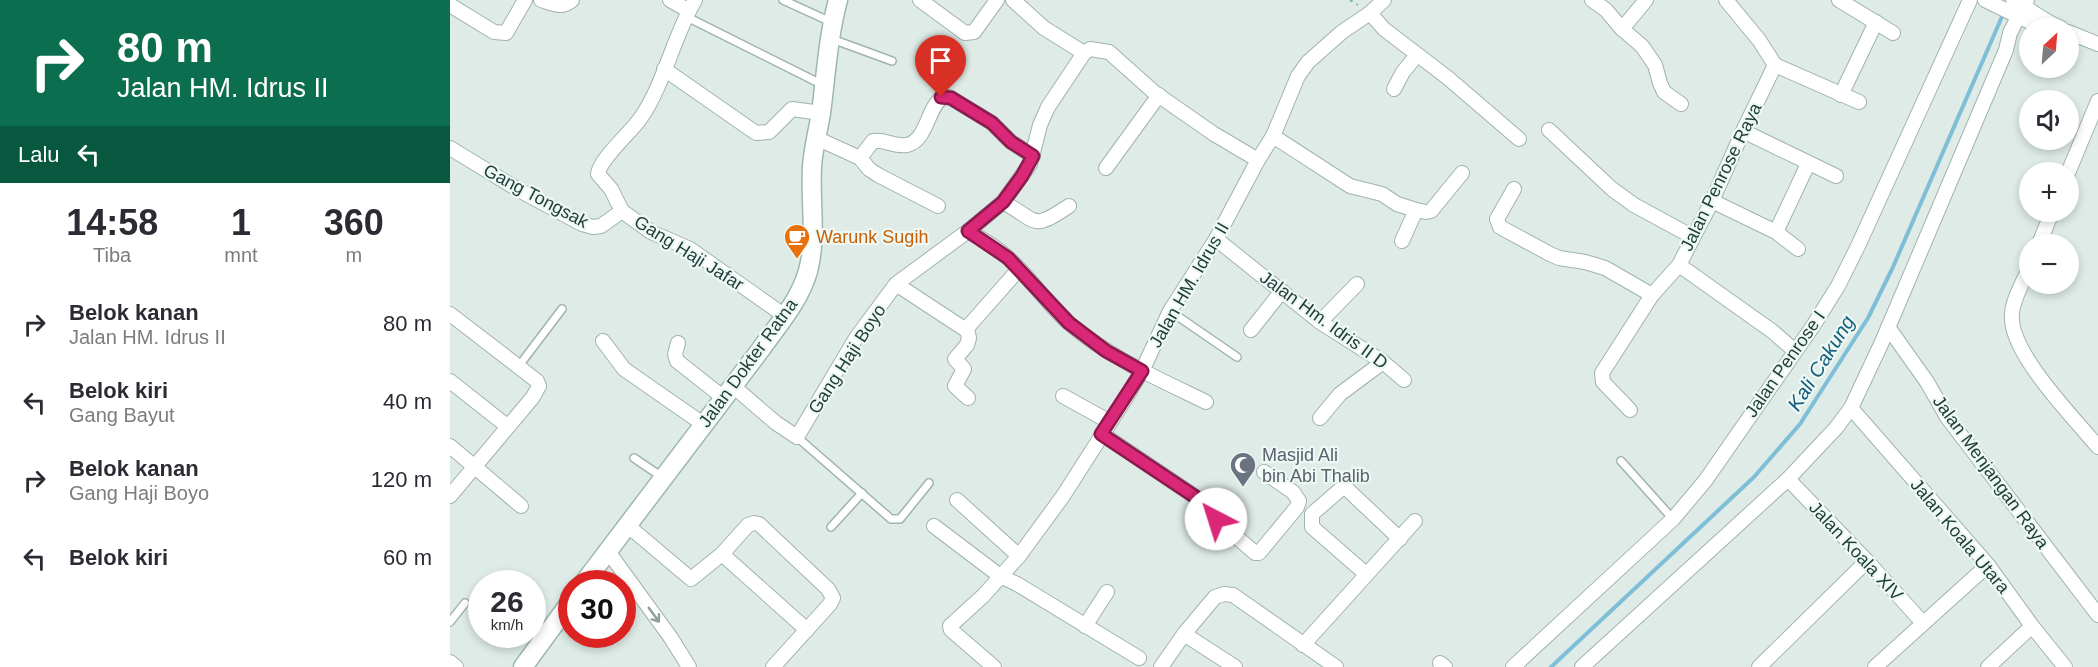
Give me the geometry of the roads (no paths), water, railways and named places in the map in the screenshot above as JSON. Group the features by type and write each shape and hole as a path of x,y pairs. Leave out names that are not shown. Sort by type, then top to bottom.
{"street":[{"path":"450,5 500,34 506,33 525,0"},
{"path":"541,0 561,6 572,0"},
{"path":"622,211 611,189 598,174 598,169 649,106 690,9 670,0"},
{"name":"Jalan Dokter Ratna","path":"593,570 785,316 802,289 812,256 812,165 831,31 838,0"},
{"path":"920,0 965,33 974,32 997,0"},
{"path":"1013,0 1044,28 1084,53 1090,50 1109,52 1159,95 1214,134 1258,160"},
{"name":"Jalan HM. Idrus II","path":"994,667 951,630 950,626 983,596 1019,556 1063,496 1110,422 1142,371 1170,311 1216,239 1273,136 1298,76 1308,62 1384,0"},
{"path":"1592,0 1606,10 1649,55 1655,65 1664,92 1681,104"},
{"path":"1622,29 1646,0"},
{"path":"1726,0 1760,40 1775,65 1858,102"},
{"path":"1839,0 1893,33"},
{"name":"Jalan Penrose I","path":"1513,667 1673,519 1705,481 1795,351 1825,306 1853,256 1970,0"},
{"path":"1582,667 1788,479 1836,428 1851,408 1888,327 2006,50 2010,33 2022,7 1984,0"},
{"path":"1370,13 1384,28 1448,78 1519,139"},
{"path":"1841,95 1876,22"},
{"path":"2079,36 2098,44"},
{"name":"Gang Haji Boyo","path":"797,437 856,338 896,284 1003,202 1033,156 1043,116 1084,53"},
{"path":"1394,89 1403,72 1417,55"},
{"name":"Jalan Penrose Raya","path":"1630,410 1603,382 1602,373 1652,295 1679,264 1712,201 1775,65"},
{"path":"664,69 756,133 769,132 792,109 821,113"},
{"path":"1106,168 1159,95"},
{"path":"860,158 873,141 878,140 900,146 911,143 944,96 992,123 1011,142 1033,156"},
{"path":"2073,162 2098,101"},
{"path":"1549,130 1612,189 1635,205 1693,237"},
{"path":"1743,131 1836,176"},
{"path":"1273,136 1350,186 1382,194 1397,204 1426,212 1431,211 1462,172"},
{"path":"816,138 860,158 869,169 878,175 938,206"},
{"name":"Gang Tongsak","path":"450,148 519,190 582,224 593,227 601,226 622,211"},
{"path":"1776,232 1808,164"},
{"path":"1514,189 1497,219 1500,227 1559,258 1605,268 1652,295"},
{"path":"1712,201 1776,232 1798,249"},
{"path":"1003,202 1033,222 1040,223 1069,207"},
{"path":"1402,241 1416,210"},
{"name":"Gang Haji Jafar","path":"622,211 651,232 690,249 785,316"},
{"path":"968,231 998,250 1019,269 1069,323 1106,351 1206,402"},
{"name":"Jalan Hm. Idris II D","path":"1216,239 1320,321 1383,362 1404,380"},
{"path":"1679,264 1772,331 1795,351"},
{"path":"966,330 1019,269"},
{"path":"896,284 966,330 969,338 967,345 955,359 964,369 955,386 968,398"},
{"path":"1320,321 1357,284"},
{"path":"1251,330 1282,291"},
{"path":"2019,293 2011,318 2015,334 2026,357 2098,447"},
{"path":"450,314 537,381 539,386 450,495"},
{"name":"Jalan Menjangan Raya","path":"1888,327 1927,382 1947,417 2098,615"},
{"path":"603,341 624,369 703,424"},
{"path":"678,343 675,354 677,360 797,437"},
{"path":"1320,418 1340,394 1383,362"},
{"path":"450,381 507,426"},
{"path":"1063,396 1110,422"},
{"name":"Jalan Koala Utara","path":"1851,408 1988,565 2065,667"},
{"path":"1101,434 1206,504 1213,511 1216,519 1255,553 1259,553 1297,507 1299,501 1293,492 1264,472"},
{"path":"450,446 521,506"},
{"name":"Jalan Koala XIV","path":"1788,479 1923,623"},
{"path":"1366,574 1311,527 1312,514 1342,488 1346,488 1400,539"},
{"path":"957,500 1019,556"},
{"path":"1303,645 1415,521"},
{"path":"627,525 691,579 722,554 748,525 754,523 764,528 832,594 830,604 773,667"},
{"path":"934,526 1000,576 1139,658"},
{"path":"607,550 689,667"},
{"path":"722,554 807,630"},
{"path":"1759,667 1867,561"},
{"path":"1875,667 1988,565"},
{"path":"1085,626 1107,592"},
{"path":"1161,667 1215,597 1224,594 1233,595 1336,667"},
{"path":"523,667 558,619"},
{"path":"1988,667 2032,626"},
{"path":"1185,634 1235,667"},
{"path":"450,662 456,667"}],"lane":[{"path":"783,0 831,31 892,61"},
{"path":"690,9 823,85"},
{"path":"518,367 562,309"},
{"path":"1170,311 1237,357"},
{"path":"797,437 891,519 900,519 929,483"},
{"path":"634,458 664,478"},
{"path":"1622,461 1673,519"},
{"path":"831,527 862,493"},
{"path":"450,622 465,603"}],"waterway":[{"name":"Kali Cakung","path":"1551,667 1754,477 1800,424 1868,318 1893,267 2004,12"}],"place":[{"name":"Warunk Sugih","path":"797,260"},
{"name":"Masjid Ali bin Abi Thalib","path":"1243,488"}]}
